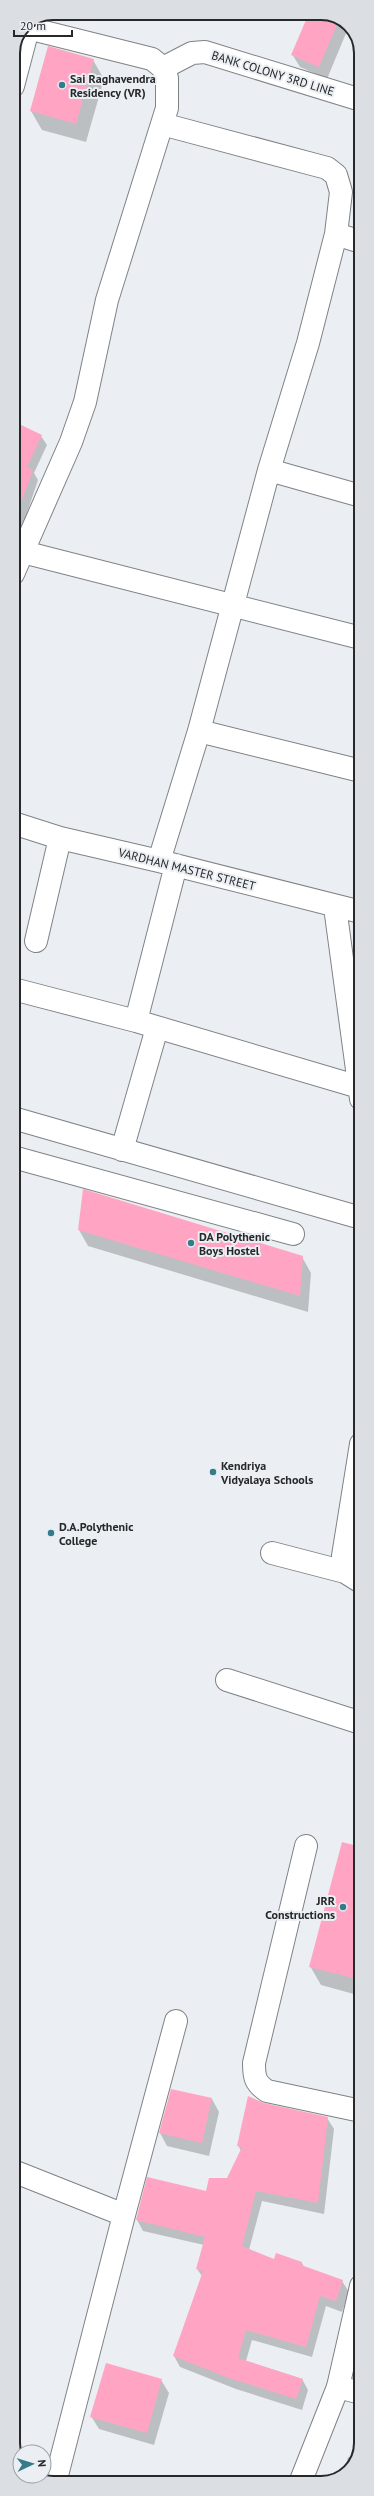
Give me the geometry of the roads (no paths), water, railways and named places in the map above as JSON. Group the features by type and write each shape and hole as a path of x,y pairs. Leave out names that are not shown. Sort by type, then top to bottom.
{"street":[{"path":"20,559 70,442 85,402 108,300 167,108 168,92 163,68 152,59 31,29"},
{"path":"20,55 23,41"},
{"name":"BANK COLONY 3RD LINE","path":"163,68 192,53 205,52 354,98"},
{"path":"136,1021 168,863 199,731 235,604 269,470 308,343 336,234 341,192 338,181 332,170 162,124"},
{"path":"336,234 354,240"},
{"path":"269,470 354,494"},
{"path":"23,552 235,604 354,636"},
{"path":"199,731 354,769"},
{"name":"VARDHAN MASTER STREET","path":"20,825 60,838 168,863 354,911"},
{"path":"36,941 60,838"},
{"path":"335,907 354,1048"},
{"path":"20,991 136,1021 354,1091"},
{"path":"122,1150 157,1028"},
{"path":"20,1120 354,1216"},
{"path":"20,1159 293,1234"},
{"path":"353,1577 343,1556 354,1488"},
{"path":"272,1553 353,1577"},
{"path":"227,1680 354,1721"},
{"path":"306,1846 254,2063 254,2075 257,2084 267,2090 354,2109"},
{"path":"57,2476 176,2021"},
{"path":"20,2174 124,2215"},
{"path":"303,2476 338,2387 354,2317"},
{"path":"338,2387 354,2391"}],"place":[{"name":"Sai Raghavendra Residency (VR)","path":"62,85"},
{"name":"DA Polythenic Boys Hostel","path":"191,1243"},
{"name":"Kendriya Vidyalaya Schools","path":"213,1472"},
{"name":"D.A.Polythenic College","path":"51,1533"},
{"name":"JRR Constructions","path":"343,1907"}]}
